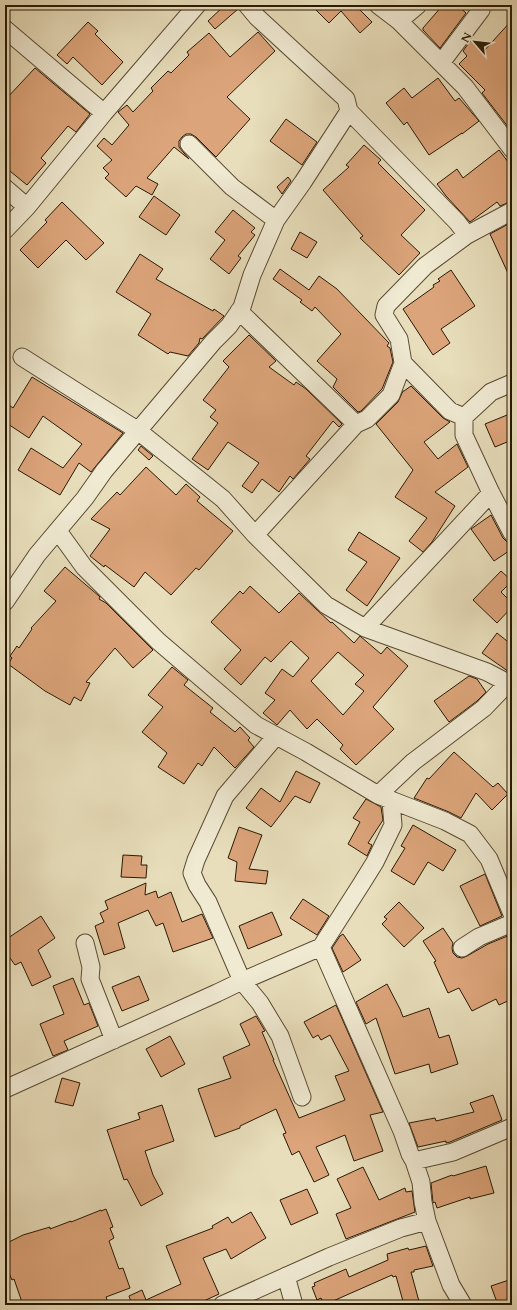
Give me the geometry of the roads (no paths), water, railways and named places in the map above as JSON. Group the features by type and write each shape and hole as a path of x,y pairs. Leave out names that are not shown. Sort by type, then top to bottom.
{"street":[{"path":"5,230 27,207 104,113 197,5"},
{"path":"247,5 346,99 349,111 457,222 467,235"},
{"path":"378,5 399,21 465,87 511,145"},
{"path":"399,21 418,5"},
{"path":"441,63 481,10 480,5"},
{"path":"5,29 104,113"},
{"path":"5,602 37,555 58,531 137,430 213,342 229,326 239,311 252,275 276,220 303,182 349,111"},
{"path":"189,144 232,187 276,220"},
{"path":"5,188 27,207"},
{"path":"256,535 356,424 367,419 391,395 403,363 399,339 384,315 386,306 425,266 467,235 512,211"},
{"path":"239,311 356,424"},
{"path":"22,357 137,430 223,499 256,535 326,605 365,628 511,682 484,708 413,762 385,798"},
{"path":"403,363 450,411 464,417"},
{"path":"512,383 491,392 464,417 464,435 491,493 512,533"},
{"path":"365,628 491,493"},
{"path":"58,531 84,567 158,641 256,725 385,798 445,821 470,834 489,859 512,914"},
{"path":"276,736 225,796 196,860 192,874 208,902 242,981 260,1003 280,1036 302,1097"},
{"path":"5,1089 321,946 351,902 375,862 393,825 385,798"},
{"path":"462,948 479,937 512,923"},
{"path":"85,943 91,967 90,979 114,1040"},
{"path":"321,946 414,1161 421,1182 427,1221 451,1285 463,1305"},
{"path":"414,1161 453,1152 512,1127"},
{"path":"222,1305 329,1257 394,1231 427,1221"},
{"path":"286,1276 294,1305"}]}
